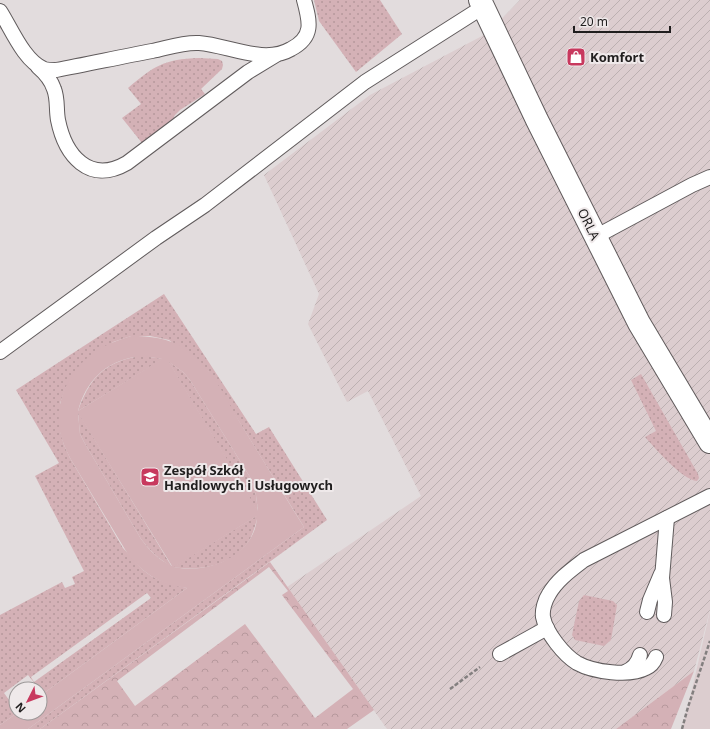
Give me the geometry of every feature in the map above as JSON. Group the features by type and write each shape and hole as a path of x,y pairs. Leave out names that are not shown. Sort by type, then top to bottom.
{"street":[{"name":"ORLA","path":"481,4 595,237 639,323 710,442"}],"lane":[{"path":"35,64 45,70 56,70 190,43 222,46 257,55 275,55 292,49 308,34 310,24 304,0"},
{"path":"0,352 149,242 205,205 365,82 481,4"},
{"path":"0,11 21,46 54,87 56,93 57,112 64,141 81,164 96,170 112,170 127,163 248,72 282,52"},
{"path":"595,237 692,185 710,177"},
{"path":"656,657 646,668 623,673 604,671 578,664 565,653 552,638 543,617 544,607 549,594 559,582 584,560 710,496"},
{"path":"664,615 665,602 662,578 666,518"},
{"path":"647,612 650,600 664,565"},
{"path":"500,654 547,628"},
{"path":"623,673 629,671 634,666 640,655"}],"path":[{"path":"682,729 710,640"},
{"path":"450,689 474,670 500,654"}],"shaded area":[{"path":"520,0 710,0 710,610 694,671 616,729 387,729 287,587 421,496 368,391 347,402 308,324 319,294 264,175 370,95 482,36 493,28"},
{"path":"710,611 710,729 682,729 688,707"}],"green space":[{"path":"314,0 380,0 402,34 356,72 319,21"},
{"path":"199,58 218,59 222,61 222,69 201,89 205,94 180,110 172,121 163,129 142,143 122,118 141,104 128,88 145,74 160,65 177,60"},
{"path":"164,294 256,434 269,427 327,520 40,729 28,729 39,721 48,721 48,714 304,527 208,371 169,340 150,336 131,336 113,342 66,387 60,403 60,431 64,445 70,458 123,548 143,570 151,576 169,584 187,588 48,690 48,681 35,681 151,598 147,593 31,677 33,681 28,675 20,681 8,681 8,690 4,693 8,698 8,719 0,725 0,615 62,582 65,588 75,584 72,577 84,571 35,476 59,463 16,390"},
{"path":"131,336 145,336 172,342 194,355 217,383 304,527 48,714 48,690 187,588 169,585 151,576 129,556 70,458 64,445 60,432 59,409 66,387 78,367 95,352 108,344","holes":["135,357 162,359 78,411 86,391 98,375 115,363","169,362 183,372 190,380 250,477 256,495 258,511","78,413 172,566 155,555 141,539 84,442 80,434","257,516 255,530 248,542 228,559 215,565 201,568 187,569 174,567"]},
{"path":"135,357 163,359 78,411 92,382 98,375 114,364"},
{"path":"168,361 183,372 190,380 250,477 256,495 258,512"},
{"path":"641,374 698,474 699,478 697,481 677,470 645,437 656,431 631,380"},
{"path":"78,412 172,567 155,555 141,539 80,434"},
{"path":"258,515 250,539 243,548 226,561 205,567 173,567"},
{"path":"270,562 374,710 347,729 40,729","holes":["269,567 288,591 282,595 353,689 315,718 245,624 135,706 117,681"]},
{"path":"584,595 613,601 617,605 611,640 604,646 575,640 572,635 579,601"},
{"path":"694,671 671,729 616,729"},
{"path":"8,719 8,721 39,721 28,729 0,729 0,725"}],"place":[{"name":"Komfort","path":"576,57"},
{"name":"Zespół Szkół Handlowych i Usługowych","path":"150,477"}]}
